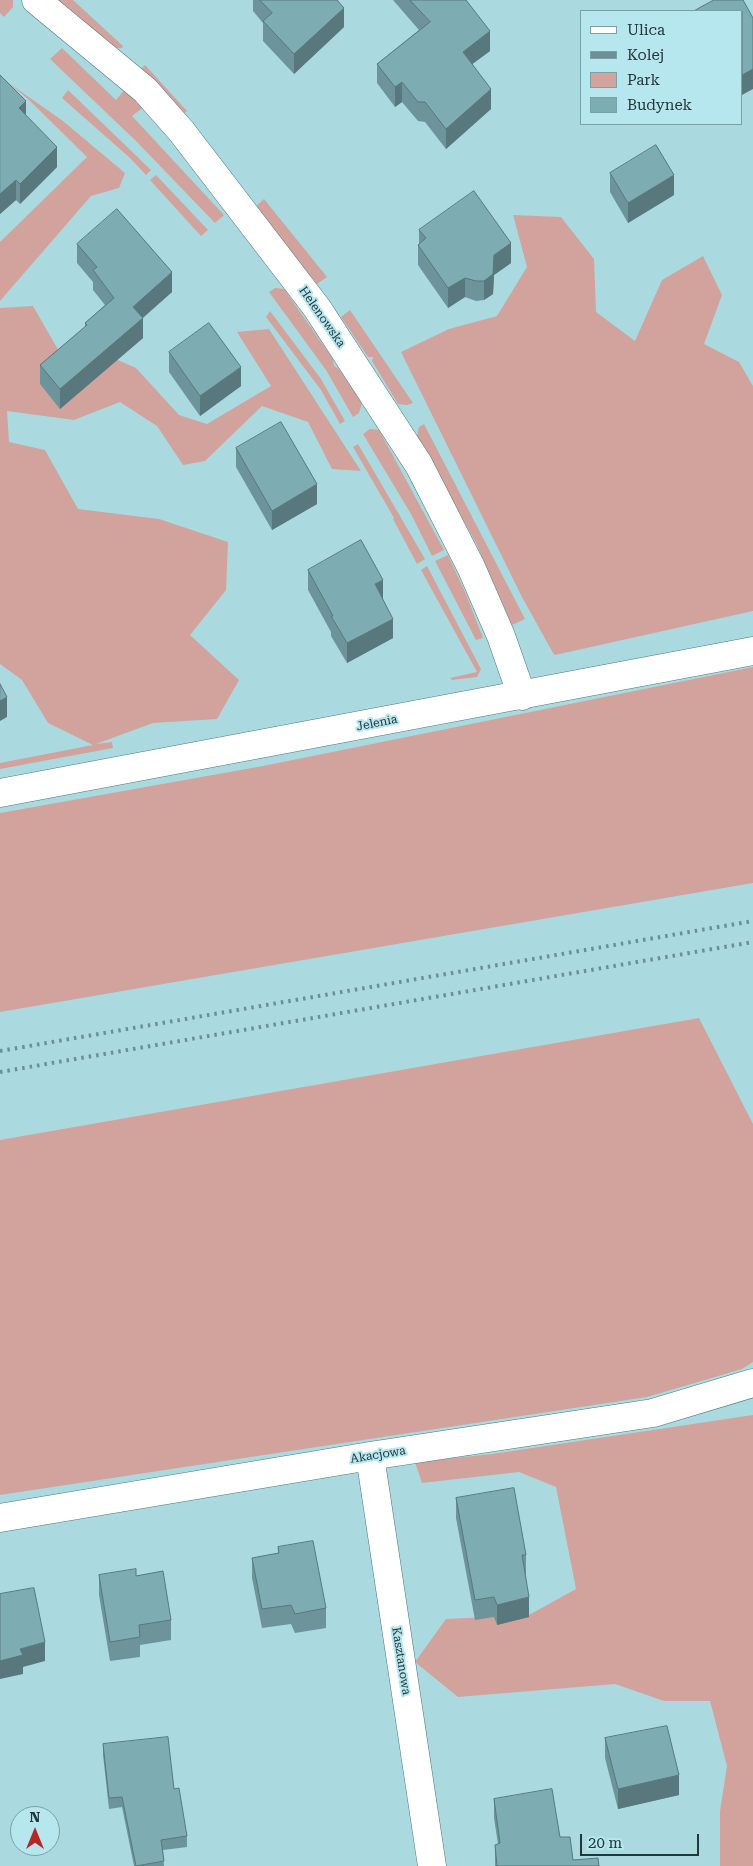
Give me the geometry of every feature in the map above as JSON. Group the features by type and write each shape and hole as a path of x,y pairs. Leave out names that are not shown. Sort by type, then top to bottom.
{"street":[{"name":"Helenowska","path":"36,0 144,90 182,132 317,308 420,465 471,567 501,636 522,696"},
{"name":"Jelenia","path":"0,793 753,651"},
{"name":"Akacjowa","path":"0,1518 370,1456 653,1413 753,1383"},
{"name":"Kasztanowa","path":"370,1456 432,1866"}],"green space":[{"path":"0,0 13,0 13,7 4,17 0,13"},
{"path":"54,0 73,0 123,46 122,48 112,48"},
{"path":"62,48 116,100 127,87 145,106 132,116 224,215 215,223 136,141 50,59"},
{"path":"145,65 187,111 181,116 138,71"},
{"path":"6,81 63,121 125,173 119,188 91,196 0,301 0,242 87,157 28,99"},
{"path":"68,90 151,170 146,175 130,158 62,98"},
{"path":"156,175 208,230 201,236 150,180"},
{"path":"264,199 327,277 317,284 255,207"},
{"path":"513,215 561,217 594,259 596,312 635,341 662,280 703,256 722,295 704,344 739,362 753,386 753,611 555,655 553,653 522,597 401,352 449,329 497,316 527,267"},
{"path":"275,288 284,289 333,359 334,366 339,369 362,403 359,413 353,417 326,370 269,292"},
{"path":"33,306 60,353 97,351 136,368 179,415 207,424 271,386 237,332 269,329 361,471 332,469 308,422 262,406 205,461 183,465 157,426 120,402 74,420 7,411 9,442 45,450 78,509 159,519 228,542 226,590 190,635 239,680 217,719 153,723 96,744 112,742 113,748 0,769 0,763 93,745 48,723 22,680 0,664 0,308"},
{"path":"350,310 413,403 407,405 398,404 372,361 373,357 368,357 341,317"},
{"path":"270,311 321,379 345,421 340,424 321,390 266,317"},
{"path":"424,424 525,619 512,625 476,543 417,436 419,427"},
{"path":"370,429 379,430 444,550 432,556 411,514 363,434"},
{"path":"358,444 425,559 417,564 394,518 353,447"},
{"path":"448,555 483,638 476,640 435,561"},
{"path":"427,566 481,669 477,677 452,680 450,678 477,672 421,570"},
{"path":"753,667 753,883 0,1012 0,813 263,766"},
{"path":"699,1018 753,1124 753,1362 742,1369 647,1397 0,1495 0,1140"},
{"path":"753,1415 753,1866 720,1866 720,1811 727,1766 710,1701 664,1701 615,1684 458,1697 415,1662 446,1619 529,1615 576,1589 556,1487 519,1472 422,1483 415,1462 492,1454"}],"building":[{"path":"260,0 337,0 344,8 294,54 263,21 272,13"},
{"path":"410,0 466,0 490,31 463,52 491,89 446,129 425,102 418,102 402,82 395,87 377,64 430,22"},
{"path":"714,0 743,0 753,18 753,69 743,74 743,10 696,10"},
{"path":"0,75 26,101 19,108 57,147 20,184 16,180 0,194"},
{"path":"656,145 674,175 628,203 610,173"},
{"path":"474,191 511,243 494,255 493,274 484,281 465,278 448,288 418,245 426,238 419,230"},
{"path":"117,209 172,272 133,307 143,318 60,389 40,365 87,325 85,323 114,298 93,270 97,267 77,244"},
{"path":"209,323 241,367 200,396 169,352"},
{"path":"281,422 317,484 272,511 236,448"},
{"path":"361,540 383,580 375,584 393,619 347,643 308,570"},
{"path":"0,684 7,697 0,701"},
{"path":"514,1488 526,1555 522,1555 529,1597 497,1605 494,1597 475,1600 456,1498"},
{"path":"313,1541 326,1608 295,1614 291,1605 262,1609 252,1558 279,1553 278,1547"},
{"path":"136,1569 136,1576 163,1571 171,1620 139,1625 140,1637 110,1642 99,1575"},
{"path":"34,1588 45,1642 20,1649 23,1655 0,1661 0,1594"},
{"path":"667,1726 679,1775 618,1789 605,1738"},
{"path":"168,1737 174,1789 179,1788 187,1836 161,1840 164,1861 136,1866 122,1797 109,1798 103,1744"},
{"path":"552,1789 560,1837 570,1837 573,1860 598,1858 599,1866 497,1866 495,1845 500,1843 494,1799"}],"railway":[{"path":"0,1051 753,921"},
{"path":"0,1072 753,942"}]}
